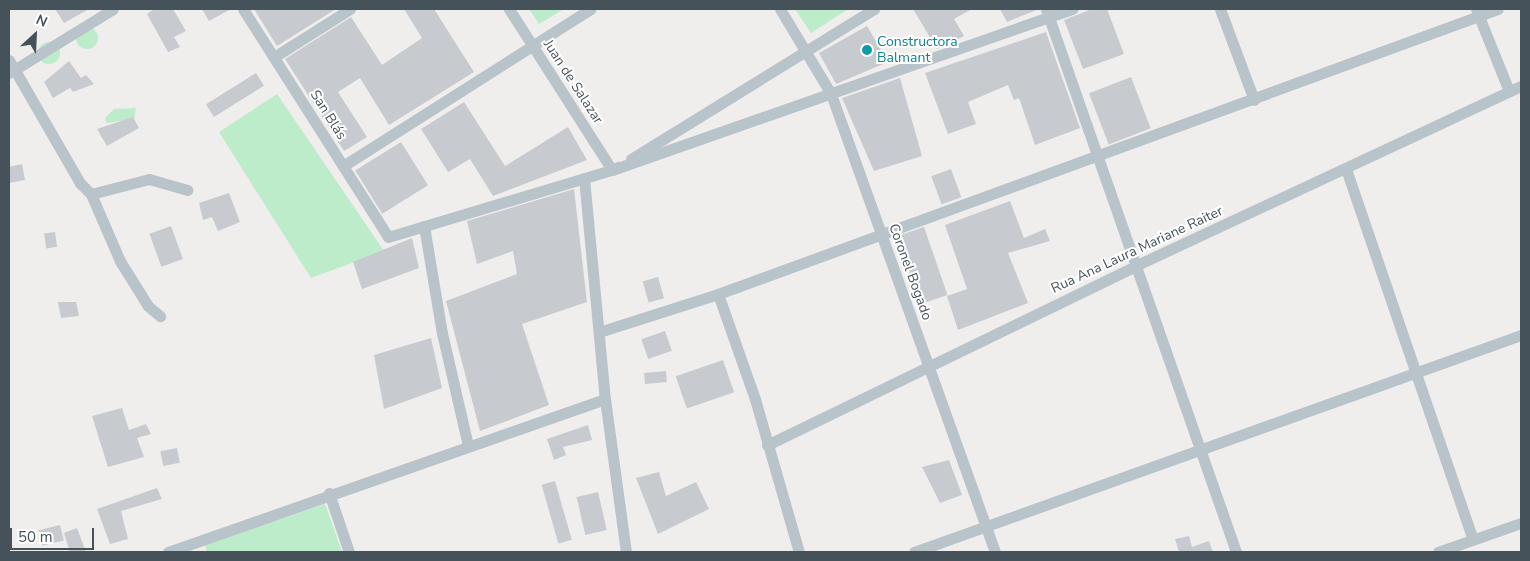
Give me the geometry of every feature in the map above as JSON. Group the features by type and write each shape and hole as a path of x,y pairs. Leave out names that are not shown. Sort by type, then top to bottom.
{"street":[{"path":"113,9 11,68 80,183 91,194 120,261 148,306 160,316"},
{"name":"San Blás","path":"243,9 388,237 424,226"},
{"path":"274,57 350,9"},
{"name":"Juan de Salazar","path":"509,9 612,170"},
{"path":"343,166 590,9"},
{"name":"Coronel Bogado","path":"780,9 807,51 831,94 996,552"},
{"path":"612,170 874,9"},
{"path":"468,446 442,333 424,226 612,170 831,94 1048,13 1073,9"},
{"path":"1220,9 1254,100"},
{"path":"599,332 718,294 881,236 1254,100 1478,12 1498,9"},
{"path":"1478,12 1509,91"},
{"path":"1048,13 1236,552"},
{"name":"Rua Ana Laura Mariane Raiter","path":"768,445 929,368 1136,265 1521,86"},
{"path":"1346,169 1418,374 1473,540"},
{"path":"584,178 605,399 626,552"},
{"path":"91,194 149,179 187,190"},
{"path":"718,294 768,445 799,552"},
{"path":"914,552 1418,374 1521,335"},
{"path":"168,552 330,493 605,399"},
{"path":"330,493 349,552"},
{"path":"1438,552 1521,523"}],"green space":[{"path":"529,9 564,9 539,24"},
{"path":"795,9 848,9 811,33"},
{"path":"87,27 95,30 98,38 95,46 87,49 79,46 76,38 79,30"},
{"path":"49,42 57,45 60,53 57,61 49,64 41,61 38,53 41,45"},
{"path":"277,94 384,251 311,278 219,132"},
{"path":"136,108 134,119 107,123 105,118 114,109"},
{"path":"325,504 342,552 207,552 205,545"}],"building":[{"path":"55,9 89,9 64,23"},
{"path":"154,9 173,9 186,31 174,37 180,47 168,52 147,14"},
{"path":"202,9 231,9 209,21"},
{"path":"254,9 336,9 277,46"},
{"path":"404,9 434,9 474,72 389,125 360,78 338,92 367,137 344,151 285,59 351,17 382,65 422,38"},
{"path":"913,9 972,9 954,19 964,36 937,49"},
{"path":"1000,9 1039,9 1007,22"},
{"path":"1092,9 1107,9 1124,54 1083,69 1064,20"},
{"path":"867,26 888,62 836,84 819,53"},
{"path":"1046,32 1080,128 1035,145 1019,98 1014,100 1008,85 968,102 976,124 948,134 925,73"},
{"path":"69,61 81,78 86,75 94,84 73,92 70,88 53,98 44,82"},
{"path":"256,73 264,86 214,117 206,104"},
{"path":"1131,77 1151,128 1109,144 1089,93"},
{"path":"900,78 922,156 874,171 842,98"},
{"path":"464,102 505,166 568,127 587,160 493,196 470,159 448,172 421,129"},
{"path":"133,117 139,128 107,146 97,129"},
{"path":"401,142 428,185 382,214 355,171"},
{"path":"22,164 25,180 9,183 9,167"},
{"path":"951,169 961,197 942,204 931,176"},
{"path":"574,189 587,302 522,324 549,405 480,431 446,301 517,274 513,251 477,264 467,221"},
{"path":"229,193 240,222 218,231 212,217 203,220 199,203"},
{"path":"1010,201 1024,238 1045,229 1050,241 1008,253 1028,303 958,330 947,296 967,289 945,225"},
{"path":"171,226 183,259 161,267 149,234"},
{"path":"924,227 947,295 919,305 896,237"},
{"path":"55,232 57,247 46,248 44,234"},
{"path":"412,238 419,268 362,289 353,262"},
{"path":"658,277 664,298 649,303 643,281"},
{"path":"58,302 76,302 79,316 61,318"},
{"path":"665,331 672,351 648,359 641,339"},
{"path":"431,338 442,388 384,409 374,355"},
{"path":"723,360 734,392 687,408 676,376"},
{"path":"666,371 667,382 645,384 644,373"},
{"path":"122,408 129,430 146,424 151,434 137,438 144,457 108,467 92,416"},
{"path":"588,425 592,440 563,447 566,455 554,460 547,439"},
{"path":"177,448 180,463 163,466 160,451"},
{"path":"949,460 962,495 940,503 922,467"},
{"path":"659,472 666,496 696,482 709,509 658,534 636,478"},
{"path":"555,481 572,540 558,543 542,485"},
{"path":"157,488 162,499 121,511 128,539 110,544 97,509"},
{"path":"598,492 607,530 585,535 577,497"},
{"path":"60,525 64,541 43,546 39,530"},
{"path":"77,528 86,552 70,552 64,533"},
{"path":"1189,536 1192,547 1209,541 1213,552 1179,552 1175,539"}],"place":[{"name":"Constructora Balmant","path":"867,50"}]}
